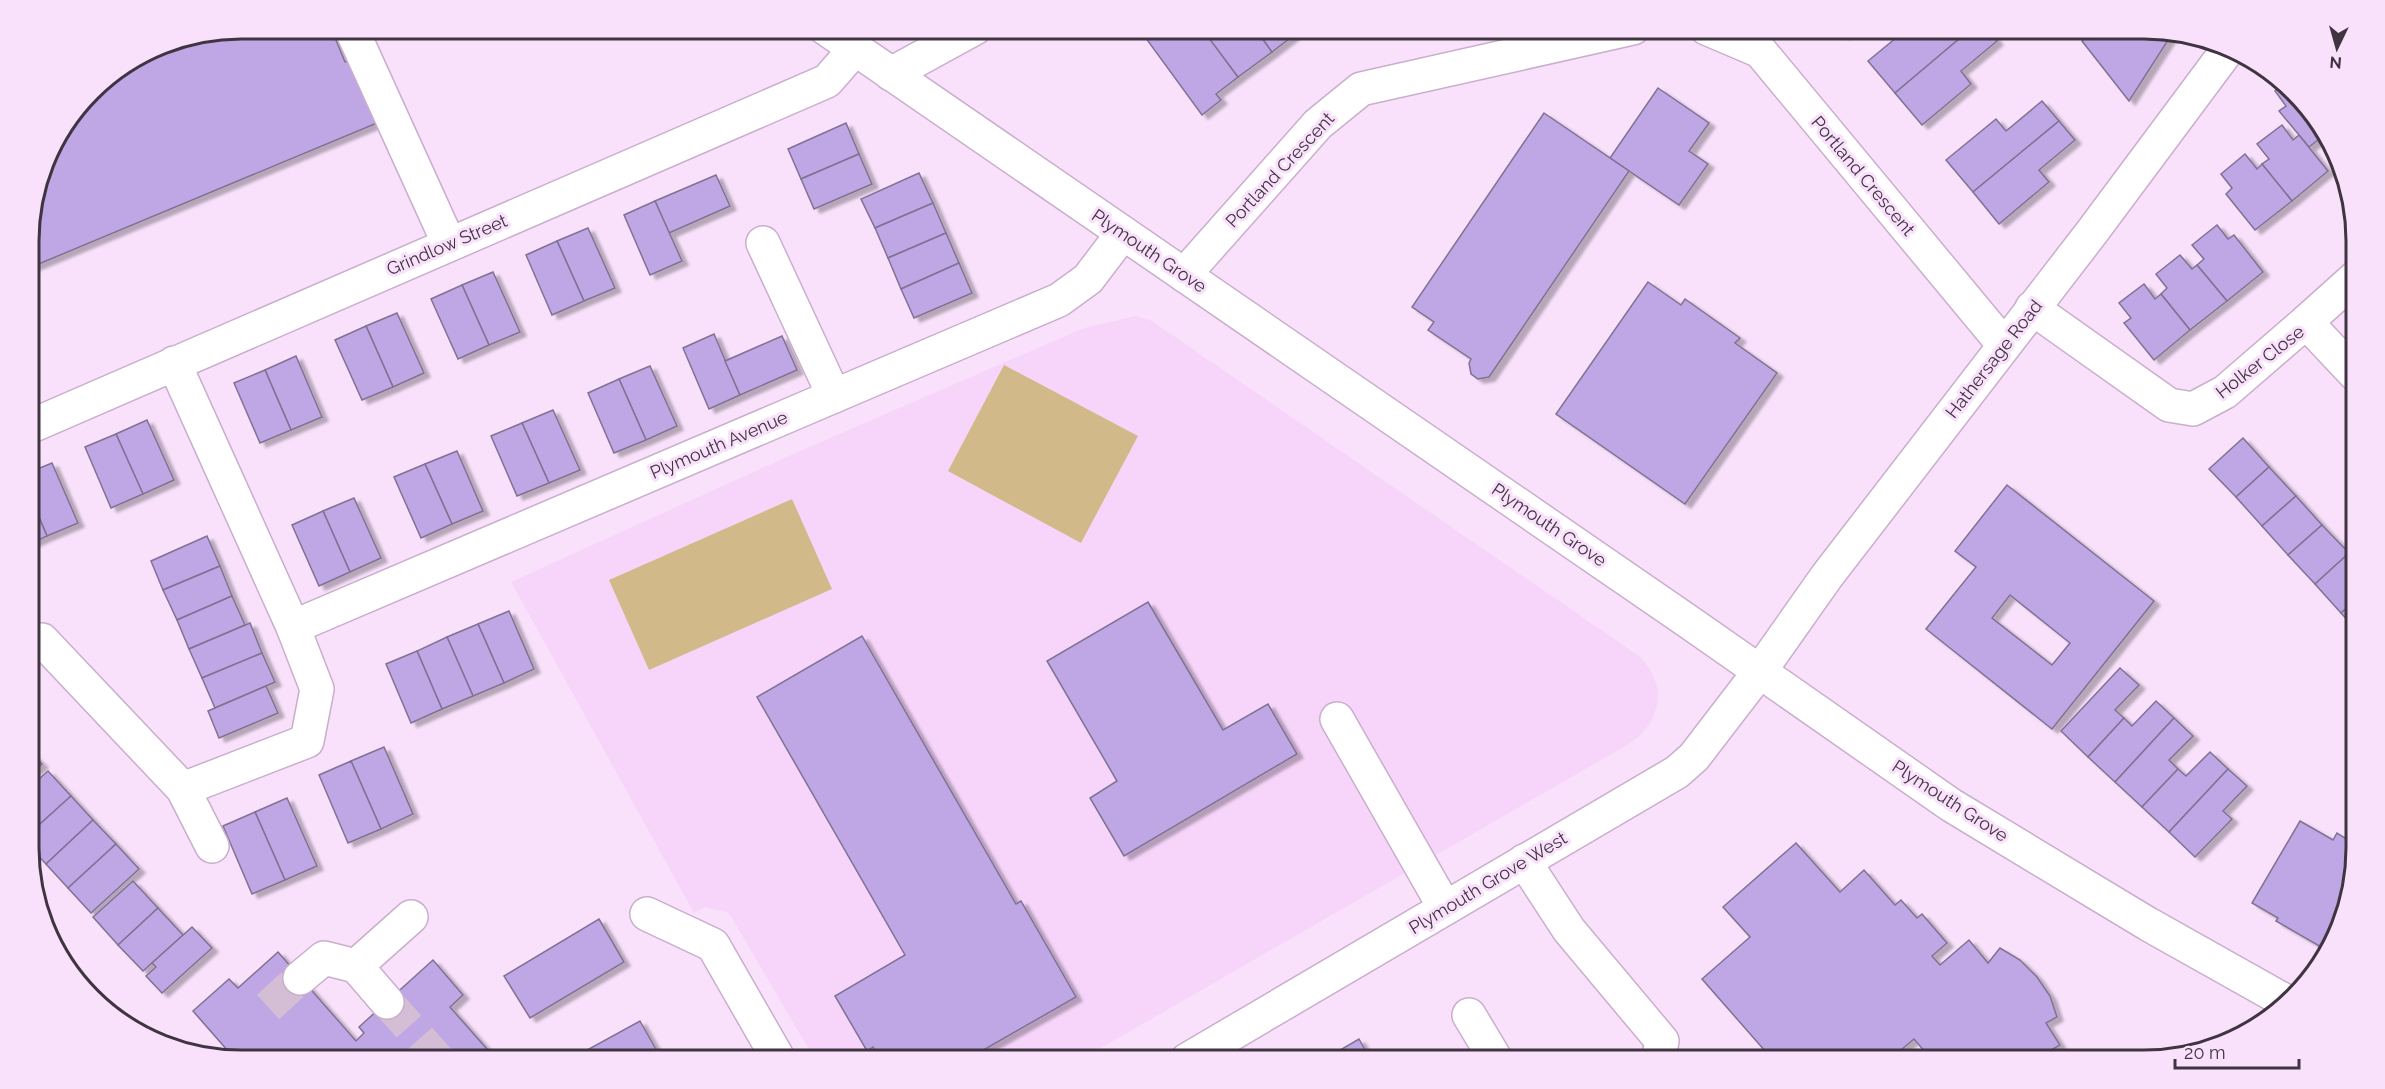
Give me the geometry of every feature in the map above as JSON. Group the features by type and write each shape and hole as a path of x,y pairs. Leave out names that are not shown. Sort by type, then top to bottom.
{"street":[{"path":"356,39 449,244"},
{"name":"Plymouth Grove","path":"841,39 1760,671 1951,805 2148,924 2279,998"},
{"path":"891,74 955,39"},
{"name":"Portland Crescent","path":"1184,275 1318,124 1361,89 1584,39"},
{"name":"Portland Crescent","path":"1732,39 1760,51 2004,345"},
{"name":"Grindlow Street","path":"39,423 827,81 855,49"},
{"name":"Hathersage Road","path":"1760,671 1827,576 2224,55"},
{"name":"Plymouth Avenue","path":"292,627 1059,300 1088,279 1123,233"},
{"path":"763,243 834,396"},
{"path":"2306,322 2346,286"},
{"name":"Holker Close","path":"2032,308 2169,405 2193,409 2225,392 2306,322 2346,364"},
{"path":"174,363 292,627 317,690 308,741 183,789"},
{"path":"42,640 183,789 212,846"},
{"name":"Plymouth Grove West","path":"1203,1050 1677,772 1694,757 1760,671"},
{"path":"1337,719 1445,908"},
{"path":"1524,861 1569,930 1662,1041 1660,1050"},
{"path":"647,914 713,945 773,1050"},
{"path":"356,966 411,917"},
{"path":"300,978 324,958 356,966 387,1002"},
{"path":"1469,1015 1490,1050"}],"shaded area":[{"path":"1136,316 1152,321 1642,658 1651,671 1658,688 1657,706 1651,722 1640,736 1629,744 1097,1050 809,1050 729,913 705,907 694,913 511,582 791,455 1084,328"},
{"path":"1004,365 1138,436 1081,543 948,471"},
{"path":"792,499 832,589 649,670 609,580"}],"building":[{"path":"228,39 336,39 345,62 350,61 377,123 39,264 39,228 43,202 54,164 66,140 98,98 129,73 164,54 189,46"},
{"path":"1146,39 1210,39 1238,77 1216,94 1221,100 1202,115"},
{"path":"1210,39 1263,39 1272,52 1238,77"},
{"path":"1263,39 1289,39 1272,52"},
{"path":"1895,39 1959,39 1895,93 1868,61"},
{"path":"1959,39 1995,39 1997,41 1961,71 1971,84 1922,125 1895,93"},
{"path":"2084,39 2168,41 2129,101 2082,41"},
{"path":"1658,88 1709,123 1689,151 1708,164 1679,205 1610,158"},
{"path":"2277,89 2287,98 2319,139 2309,147 2279,111 2286,106 2275,91"},
{"path":"2042,101 2059,121 1973,192 1946,160 1996,119 2006,131"},
{"path":"1544,113 1629,171 1489,377 1478,379 1471,374 1469,363 1471,359 1428,330 1434,322 1412,307"},
{"path":"2059,121 2075,140 2039,170 2049,182 1999,224 1973,192"},
{"path":"846,123 859,154 801,179 788,149"},
{"path":"2282,125 2293,140 2299,135 2328,171 2292,201 2262,164 2269,159 2257,144"},
{"path":"859,154 872,184 814,209 801,179"},
{"path":"2245,154 2257,169 2262,164 2292,201 2255,230 2226,194 2232,188 2221,174"},
{"path":"919,173 933,203 875,228 861,199"},
{"path":"716,175 730,206 669,233 655,201"},
{"path":"655,201 682,261 650,275 624,215"},
{"path":"933,203 946,233 888,258 875,228"},
{"path":"2217,225 2228,239 2234,235 2263,272 2227,301 2197,265 2204,259 2192,245"},
{"path":"588,228 615,288 584,301 557,241"},
{"path":"946,233 959,263 901,289 888,258"},
{"path":"557,241 584,301 552,315 526,255"},
{"path":"2180,255 2192,269 2197,265 2227,301 2190,330 2161,294 2167,288 2156,274"},
{"path":"959,263 972,293 914,318 901,289"},
{"path":"493,272 520,332 489,345 462,285"},
{"path":"1648,282 1681,305 1685,299 1740,338 1735,343 1777,373 1685,504 1556,414"},
{"path":"2144,284 2155,299 2161,294 2190,330 2154,360 2124,323 2131,318 2119,303"},
{"path":"462,285 489,345 458,359 431,299"},
{"path":"397,313 424,373 393,387 366,326"},
{"path":"366,326 393,387 362,400 335,340"},
{"path":"714,334 740,395 709,409 683,348"},
{"path":"782,336 797,370 740,395 725,361"},
{"path":"296,356 322,417 291,430 265,370"},
{"path":"650,366 677,426 646,440 619,379"},
{"path":"265,370 291,430 260,443 234,383"},
{"path":"619,379 646,440 614,453 588,393"},
{"path":"553,410 580,470 549,483 522,423"},
{"path":"147,420 174,480 143,494 116,434"},
{"path":"522,423 549,483 517,496 491,436"},
{"path":"116,434 143,494 111,508 85,447"},
{"path":"2243,438 2269,467 2236,497 2209,469"},
{"path":"457,451 483,511 452,524 425,464"},
{"path":"52,463 78,523 47,536 39,517 39,468"},
{"path":"425,464 452,524 421,538 394,477"},
{"path":"2269,467 2296,496 2262,526 2236,497"},
{"path":"2007,485 2154,601 2052,729 1926,629 1976,567 1955,551","holes":["2010,595 2070,643 2052,665 1992,618"]},
{"path":"2296,496 2322,525 2288,555 2262,526"},
{"path":"354,498 381,558 350,572 323,511"},
{"path":"323,511 350,572 319,586 292,525"},
{"path":"39,517 47,536 39,540"},
{"path":"2322,525 2346,550 2346,556 2315,584 2288,555"},
{"path":"207,536 220,566 163,590 151,561"},
{"path":"2346,556 2346,609 2341,613 2315,584"},
{"path":"220,566 232,596 177,620 163,590"},
{"path":"232,596 245,625 189,649 177,620"},
{"path":"1148,602 1223,730 1268,704 1297,754 1124,856 1090,798 1117,781 1047,661"},
{"path":"2346,609 2346,618 2341,613"},
{"path":"509,611 534,669 504,683 478,624"},
{"path":"250,623 262,653 202,678 189,649"},
{"path":"478,624 504,683 473,696 447,637"},
{"path":"862,636 1016,904 1021,901 1076,997 983,1050 875,1050 873,1047 866,1050 835,996 905,955 757,697"},
{"path":"447,637 473,696 442,709 417,651"},
{"path":"417,651 442,709 411,723 386,664"},
{"path":"262,653 275,682 215,708 202,678"},
{"path":"2120,668 2139,685 2115,710 2124,718 2088,757 2061,731"},
{"path":"266,686 278,713 219,738 208,711"},
{"path":"2156,701 2174,718 2115,782 2088,757 2124,718 2132,726"},
{"path":"2174,718 2193,736 2169,760 2178,769 2142,807 2115,782"},
{"path":"384,747 413,814 381,829 351,761"},
{"path":"2210,752 2228,769 2169,832 2142,807 2178,769 2186,776"},
{"path":"351,761 381,829 348,843 319,775"},
{"path":"2228,769 2247,786 2223,811 2232,819 2195,857 2169,832"},
{"path":"48,771 71,796 39,825 39,779"},
{"path":"71,796 93,820 46,864 40,857 39,825"},
{"path":"287,798 317,866 285,880 255,812"},
{"path":"255,812 285,880 252,894 223,826"},
{"path":"93,820 116,844 68,888 46,864"},
{"path":"2300,821 2333,840 2337,833 2346,839 2346,861 2339,900 2331,925 2320,947 2276,921 2278,918 2252,903"},
{"path":"1796,843 1840,892 1864,870 1895,905 1901,900 1917,918 1922,914 1947,943 1932,956 1940,965 1969,940 1988,963 2000,948 2020,960 2037,977 2050,996 2057,1017 2046,1023 2060,1045 2051,1050 1923,1050 1914,1039 1901,1050 1764,1050 1702,979 1750,937 1723,907"},
{"path":"116,844 139,869 91,913 68,888"},
{"path":"133,881 158,908 118,945 93,917"},
{"path":"158,908 183,935 143,971 118,945"},
{"path":"599,919 624,962 530,1018 504,976"},
{"path":"192,927 212,948 162,993 146,976 156,967 152,963"},
{"path":"278,952 356,1041 364,1033 359,1027 433,960 463,995 450,1007 487,1049 226,1049 193,1011 229,979 238,988"},
{"path":"640,1021 656,1050 587,1050"},
{"path":"1359,1039 1365,1050 1340,1050"}],"tunnel":[{"path":"268,1007 300,978"},
{"path":"387,1002 430,1050"}]}
